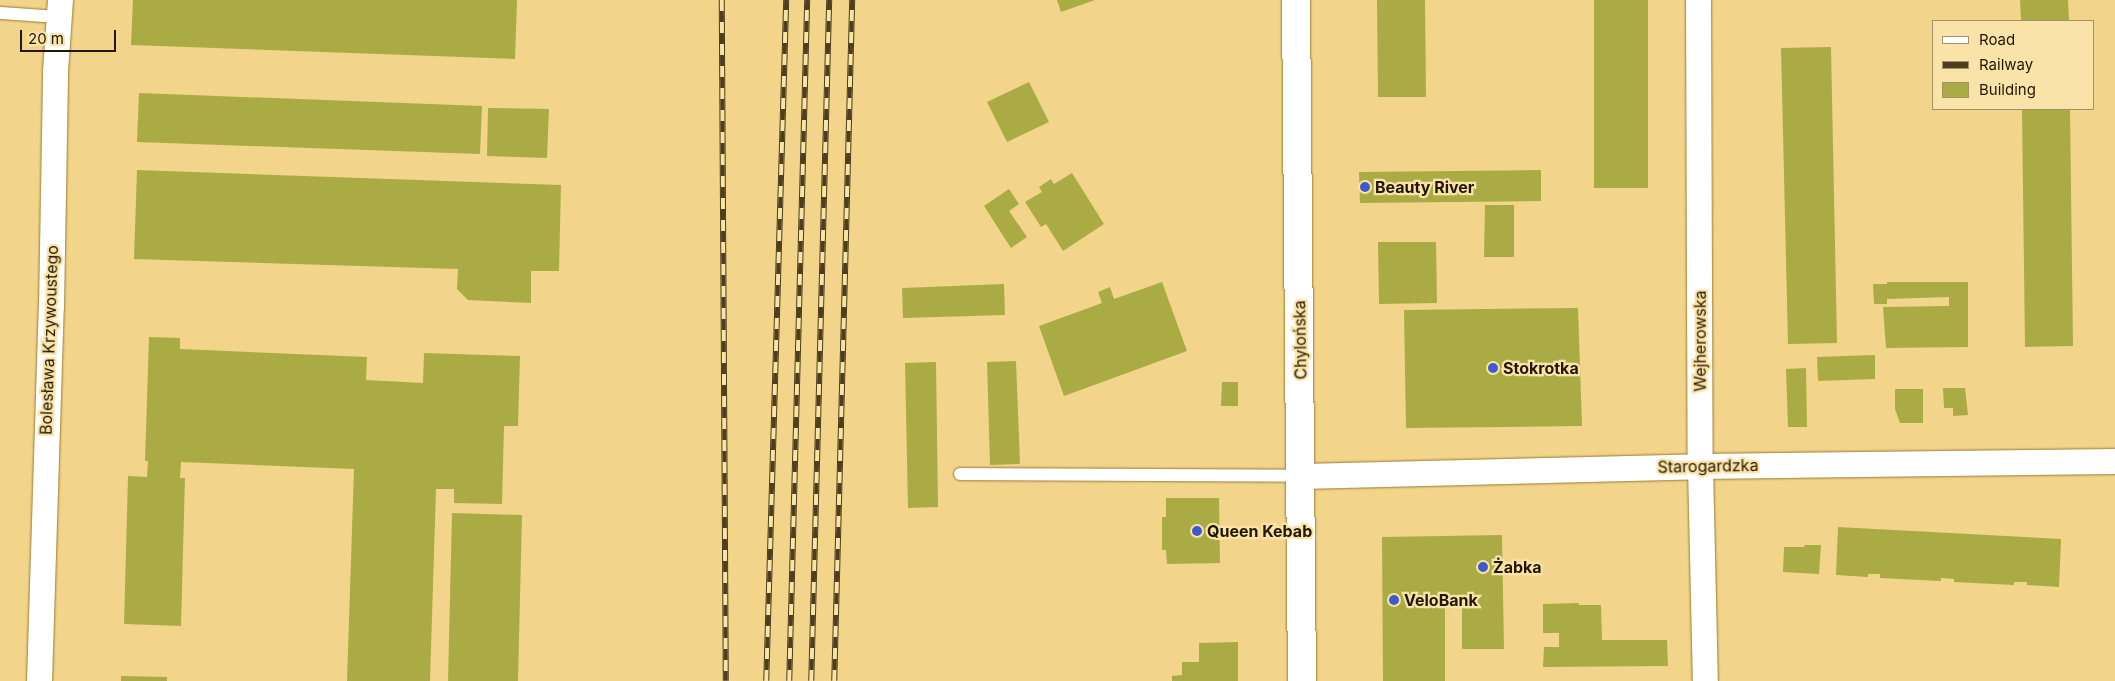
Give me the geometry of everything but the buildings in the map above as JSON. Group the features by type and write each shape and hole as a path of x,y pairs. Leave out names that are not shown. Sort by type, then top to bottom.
{"street":[{"name":"Chylońska","path":"1296,0 1302,681"},
{"name":"Wejherowska","path":"1698,0 1700,466 1705,681"},
{"name":"Bolesława Krzywoustego","path":"39,681 51,307 55,71 59,8"},
{"name":"Starogardzka","path":"1301,476 1700,466 2115,461"}],"lane":[{"path":"0,13 59,8"},
{"path":"960,474 1301,476"}],"railway":[{"path":"722,0 726,681"},
{"path":"766,681 786,0"},
{"path":"789,681 807,0"},
{"path":"811,681 829,0"},
{"path":"834,681 852,0"}],"place":[{"name":"Beauty River","path":"1365,187"},
{"name":"Stokrotka","path":"1493,368"},
{"name":"Queen Kebab","path":"1197,531"},
{"name":"Żabka","path":"1483,567"},
{"name":"VeloBank","path":"1394,600"}]}
